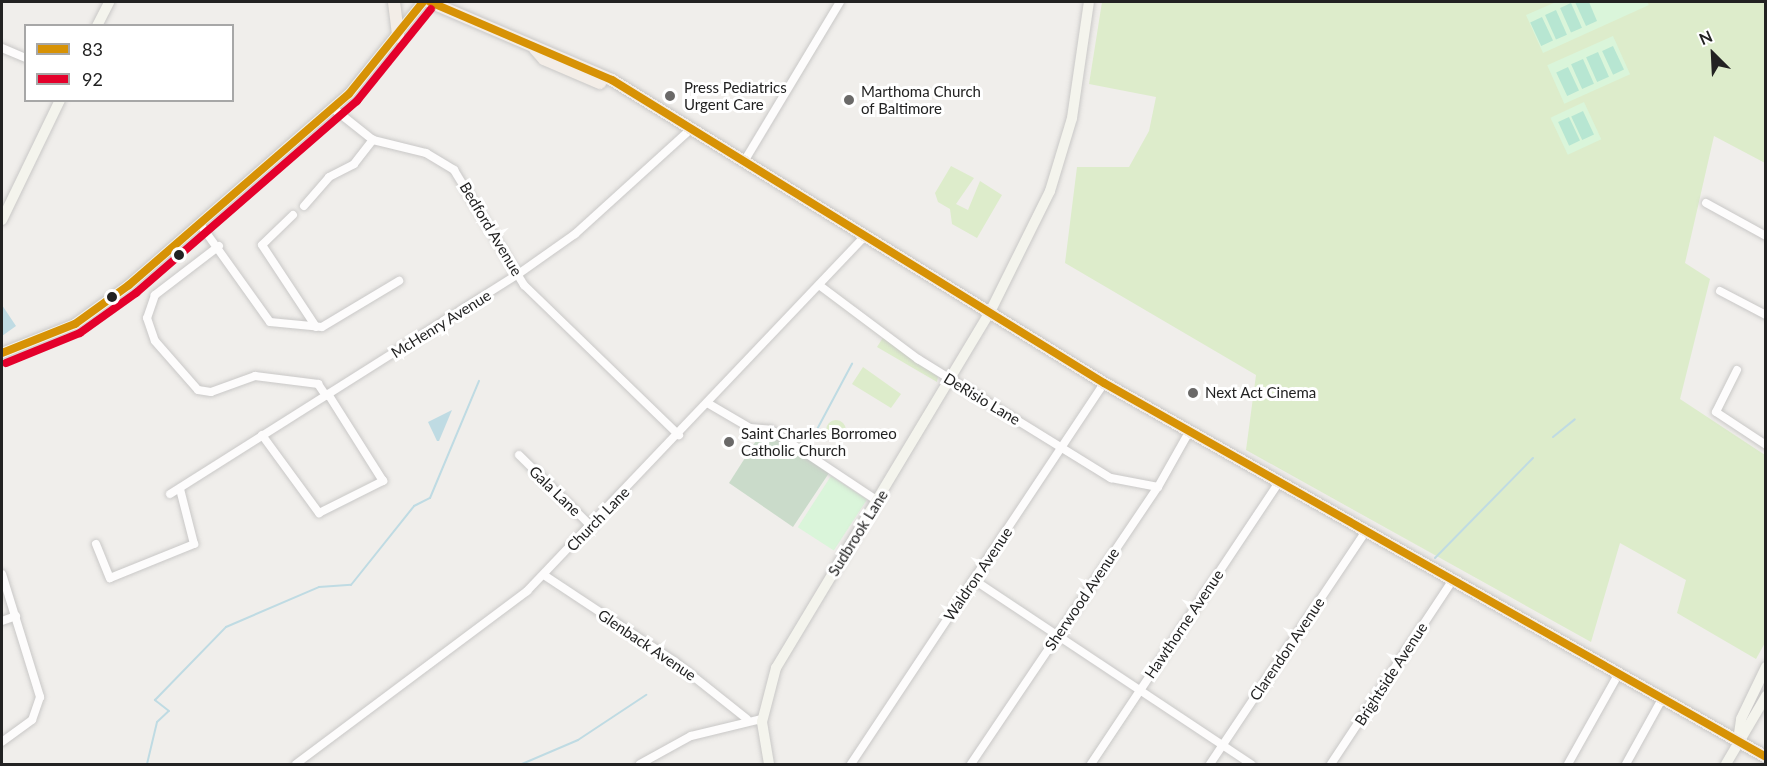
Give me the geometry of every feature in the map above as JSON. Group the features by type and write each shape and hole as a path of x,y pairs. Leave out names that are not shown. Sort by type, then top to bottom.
{"main road":[{"path":"394,2 398,37"},
{"path":"430,2 535,49 548,50 692,128 1104,383 1451,583 1766,756"}],"street":[{"path":"98,24 109,2"},
{"path":"2,353 90,314 200,224 334,109 398,37 423,2"},
{"path":"744,160 840,2"},
{"name":"Sudbrook Lane","path":"769,765 762,719 783,656 990,312 1059,166 1089,2"},
{"path":"2,48 24,57"},
{"path":"2,220 59,102"},
{"name":"Bedford Avenue","path":"334,109 373,140 426,153 454,170 517,275 680,435"},
{"name":"McHenry Avenue","path":"170,494 517,275 575,234 692,128"},
{"path":"303,206 330,177 348,169 373,140"},
{"path":"1706,204 1766,237"},
{"path":"293,215 262,245 316,327"},
{"path":"200,224 219,246 270,322 316,327 399,281"},
{"name":"Church Lane","path":"296,765 543,575 680,435 866,235"},
{"path":"219,246 155,295 147,318 155,341 198,390 211,392 255,376 318,384 383,481 319,513 262,435"},
{"name":"DeRisio Lane","path":"819,285 951,379 1063,448 1122,483 1158,487"},
{"path":"1720,291 1766,315"},
{"path":"1737,370 1716,412 1766,445"},
{"name":"Waldron Avenue","path":"851,765 1104,383"},
{"path":"709,404 750,428 771,430 878,501"},
{"name":"Sherwood Avenue","path":"971,765 1158,487 1189,432"},
{"name":"Gala Lane","path":"519,455 591,526"},
{"name":"Hawthorne Avenue","path":"1091,765 1278,484"},
{"path":"96,544 110,578 194,544 180,489"},
{"name":"Clarendon Avenue","path":"1210,765 1365,534"},
{"path":"2,574 40,704 27,726 2,742"},
{"name":"Glenback Avenue","path":"543,575 688,671 747,719"},
{"path":"974,580 1251,765"},
{"name":"Brightside Avenue","path":"1331,765 1451,583"},
{"path":"2,621 16,616"},
{"path":"1738,741 1741,719 1766,667"},
{"path":"1568,765 1618,675"},
{"path":"1726,765 1766,696"},
{"path":"1626,765 1662,699"},
{"path":"640,765 691,736 747,719 762,719"}],"green space":[{"path":"1102,2 1765,2 1765,163 1714,136 1685,263 1710,279 1680,399 1765,455 1766,641 1756,659 1677,613 1686,580 1620,543 1591,642 1246,450 1256,375 1065,263 1077,167 1129,167 1149,131 1156,97 1089,84"},
{"path":"1556,2 1647,2 1649,5 1543,53 1526,15"},
{"path":"1575,2 1589,2 1597,21 1586,26"},
{"path":"1571,3 1582,28 1571,33 1560,8"},
{"path":"1556,10 1567,35 1556,40 1545,15"},
{"path":"1542,17 1553,41 1541,46 1530,22"},
{"path":"1613,36 1630,74 1564,104 1547,65"},
{"path":"1613,46 1624,70 1613,75 1602,51"},
{"path":"1598,52 1609,77 1597,82 1586,57"},
{"path":"1583,59 1594,84 1582,89 1571,64"},
{"path":"1568,67 1579,91 1567,96 1556,72"},
{"path":"1584,102 1601,139 1568,155 1550,118"},
{"path":"1583,111 1594,135 1582,140 1571,116"},
{"path":"1569,117 1580,141 1569,146 1558,122"},
{"path":"951,166 974,178 956,204 968,210 980,181 1002,195 977,238 952,224 950,209 938,202 935,193"},
{"path":"884,336 938,377 937,382 877,347"},
{"path":"863,367 901,394 891,408 852,384"},
{"path":"836,420 843,423 846,430 843,437 836,440 829,437 826,430 829,423"},
{"path":"768,432 829,473 793,527 729,483 759,436"},
{"path":"831,476 867,499 834,551 798,527"}],"water":[{"path":"2,305 16,326 2,336"},
{"path":"452,410 439,441 437,441 428,422"}],"waterway":[{"path":"806,450 852,364"},
{"path":"147,764 157,722 169,711 155,700 226,627 319,587 351,585 414,506 430,498 479,381"},
{"path":"1553,437 1575,419"},
{"path":"1435,558 1533,458"},
{"path":"522,764 578,740 646,695"}],"transit line":[{"name":"83","path":"2,353 75,324 129,285 349,94 423,2"},
{"name":"83","path":"430,2 612,80 1104,383 1766,757"},
{"name":"92","path":"6,363 80,333 136,293 357,101 431,9"}],"place":[{"name":"Press Pediatrics Urgent Care","path":"670,96"},
{"name":"Marthoma Church of Baltimore","path":"849,100"},
{"name":"Next Act Cinema","path":"1193,393"},
{"name":"Saint Charles Borromeo Catholic Church","path":"729,442"}]}
